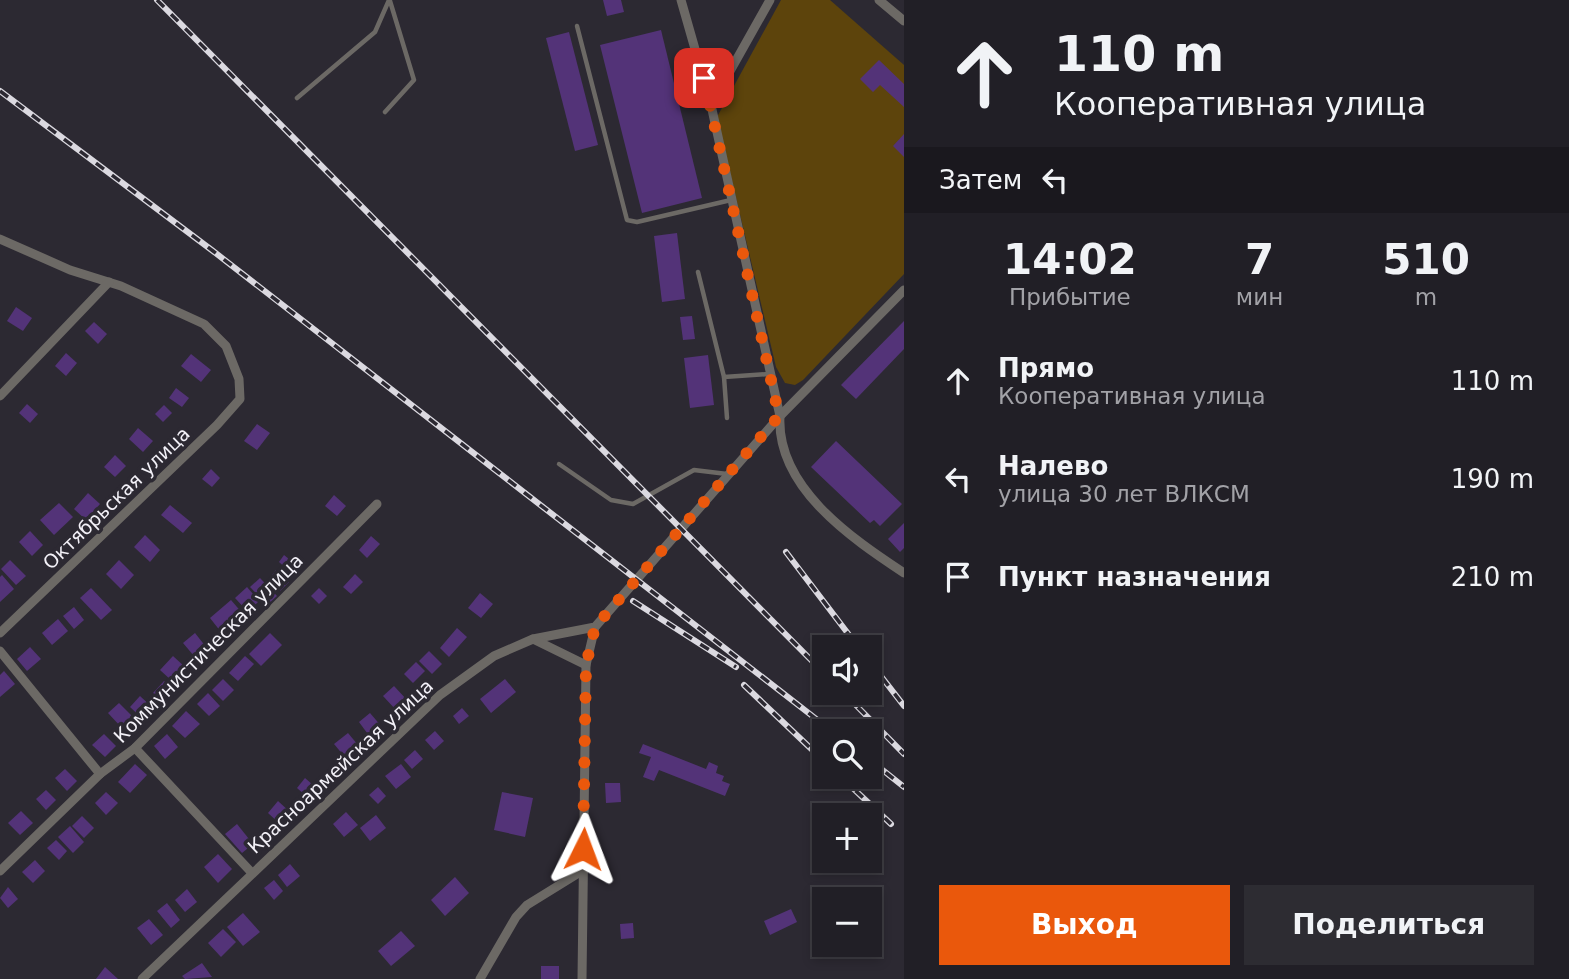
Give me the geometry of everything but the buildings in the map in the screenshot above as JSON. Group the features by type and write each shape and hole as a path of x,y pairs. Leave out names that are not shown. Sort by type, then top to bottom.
{"street":[{"path":"681,0 711,104 779,416 778,438 788,464 806,491 862,544 904,573"},
{"path":"711,104 770,0"},
{"path":"879,0 904,22"},
{"path":"0,239 70,270 109,282 0,396"},
{"name":"Октябрьская улица","path":"0,633 217,425 240,399 239,379 226,346 204,324 109,282"},
{"path":"582,979 582,871 587,782 586,665 595,627 779,416 904,290"},
{"name":"Коммунистическая улица","path":"0,871 100,774 135,748 377,504"},
{"name":"Красноармейская улица","path":"142,979 440,695 494,656 533,639 595,627"},
{"path":"533,639 586,665"},
{"path":"0,652 100,774"},
{"path":"135,748 252,873"},
{"path":"480,979 516,917 527,905 582,871"}],"lane":[{"path":"298,98 375,32 389,0"},
{"path":"385,112 414,80 389,0"},
{"path":"577,26 627,220 637,222 732,200"},
{"path":"698,272 724,377 727,418"},
{"path":"724,377 770,373"},
{"path":"559,464 611,500 633,504 694,470 728,474"}],"shaded area":[{"path":"781,0 830,0 904,65 904,274 803,380 795,385 785,383 776,367 717,117"}],"railway":[{"path":"157,0 812,661"},
{"path":"0,91 213,251 816,719"},
{"path":"786,552 849,635"},
{"path":"633,601 736,667"},
{"path":"882,678 904,706"},
{"path":"744,685 812,750"},
{"path":"856,705 904,754"},
{"path":"882,770 904,787"},
{"path":"854,789 891,824"}],"route":[{"path":"583,849 587,782 586,665 595,627 779,416 704,78"}]}
